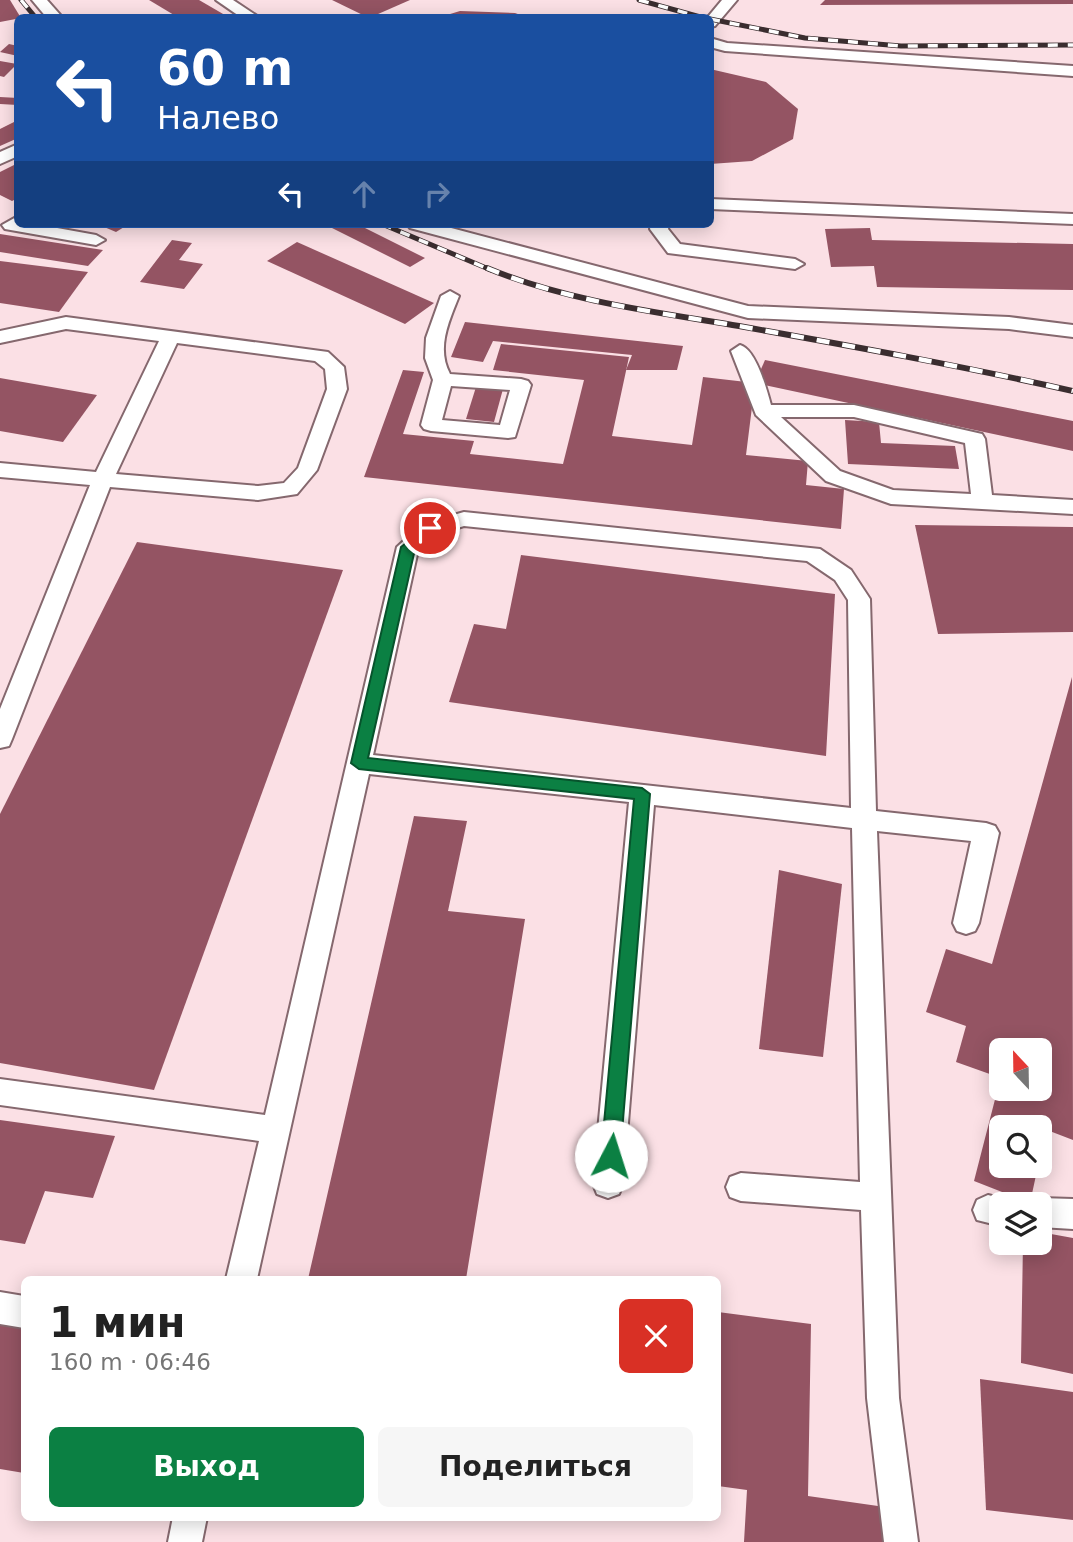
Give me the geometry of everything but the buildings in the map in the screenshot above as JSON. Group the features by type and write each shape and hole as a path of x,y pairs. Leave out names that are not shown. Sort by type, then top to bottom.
{"lane":[{"path":"39,0 52,14"},
{"path":"223,0 246,14"},
{"path":"714,18 730,0"},
{"path":"714,43 725,47 1073,71"},
{"path":"714,204 1073,219"},
{"path":"28,228 96,240"},
{"path":"431,228 748,312 1009,323 1073,331"},
{"path":"659,228 674,248 795,264"},
{"path":"443,380 521,385 508,432 431,425 443,380 438,372 433,340 450,296"},
{"path":"0,337 66,323 321,356 334,367 337,389 307,470 290,489 258,493 0,470"},
{"path":"0,739 102,481 170,337"},
{"path":"740,351 755,383 763,411 833,476 891,497 1073,507"},
{"path":"763,411 854,411 975,439 982,501"},
{"path":"243,1276 408,547 430,528 464,519 812,554 843,575 859,599 883,1398 901,1542"},
{"path":"359,763 986,833 966,923"},
{"path":"608,1184 642,794"},
{"path":"0,1093 276,1130"},
{"path":"741,1187 875,1197"},
{"path":"1052,1213 1073,1214"},
{"path":"0,1308 21,1312"},
{"path":"185,1542 189,1521"}],"railway":[{"path":"21,0 33,14"},
{"path":"639,0 690,14"},
{"path":"714,20 805,38 901,46 1073,45"},
{"path":"391,228 491,270"},
{"path":"487,268 548,289 611,304 865,349 1073,391"}],"route":[{"path":"430,528 408,547 359,763 642,794 611,1156"}]}
